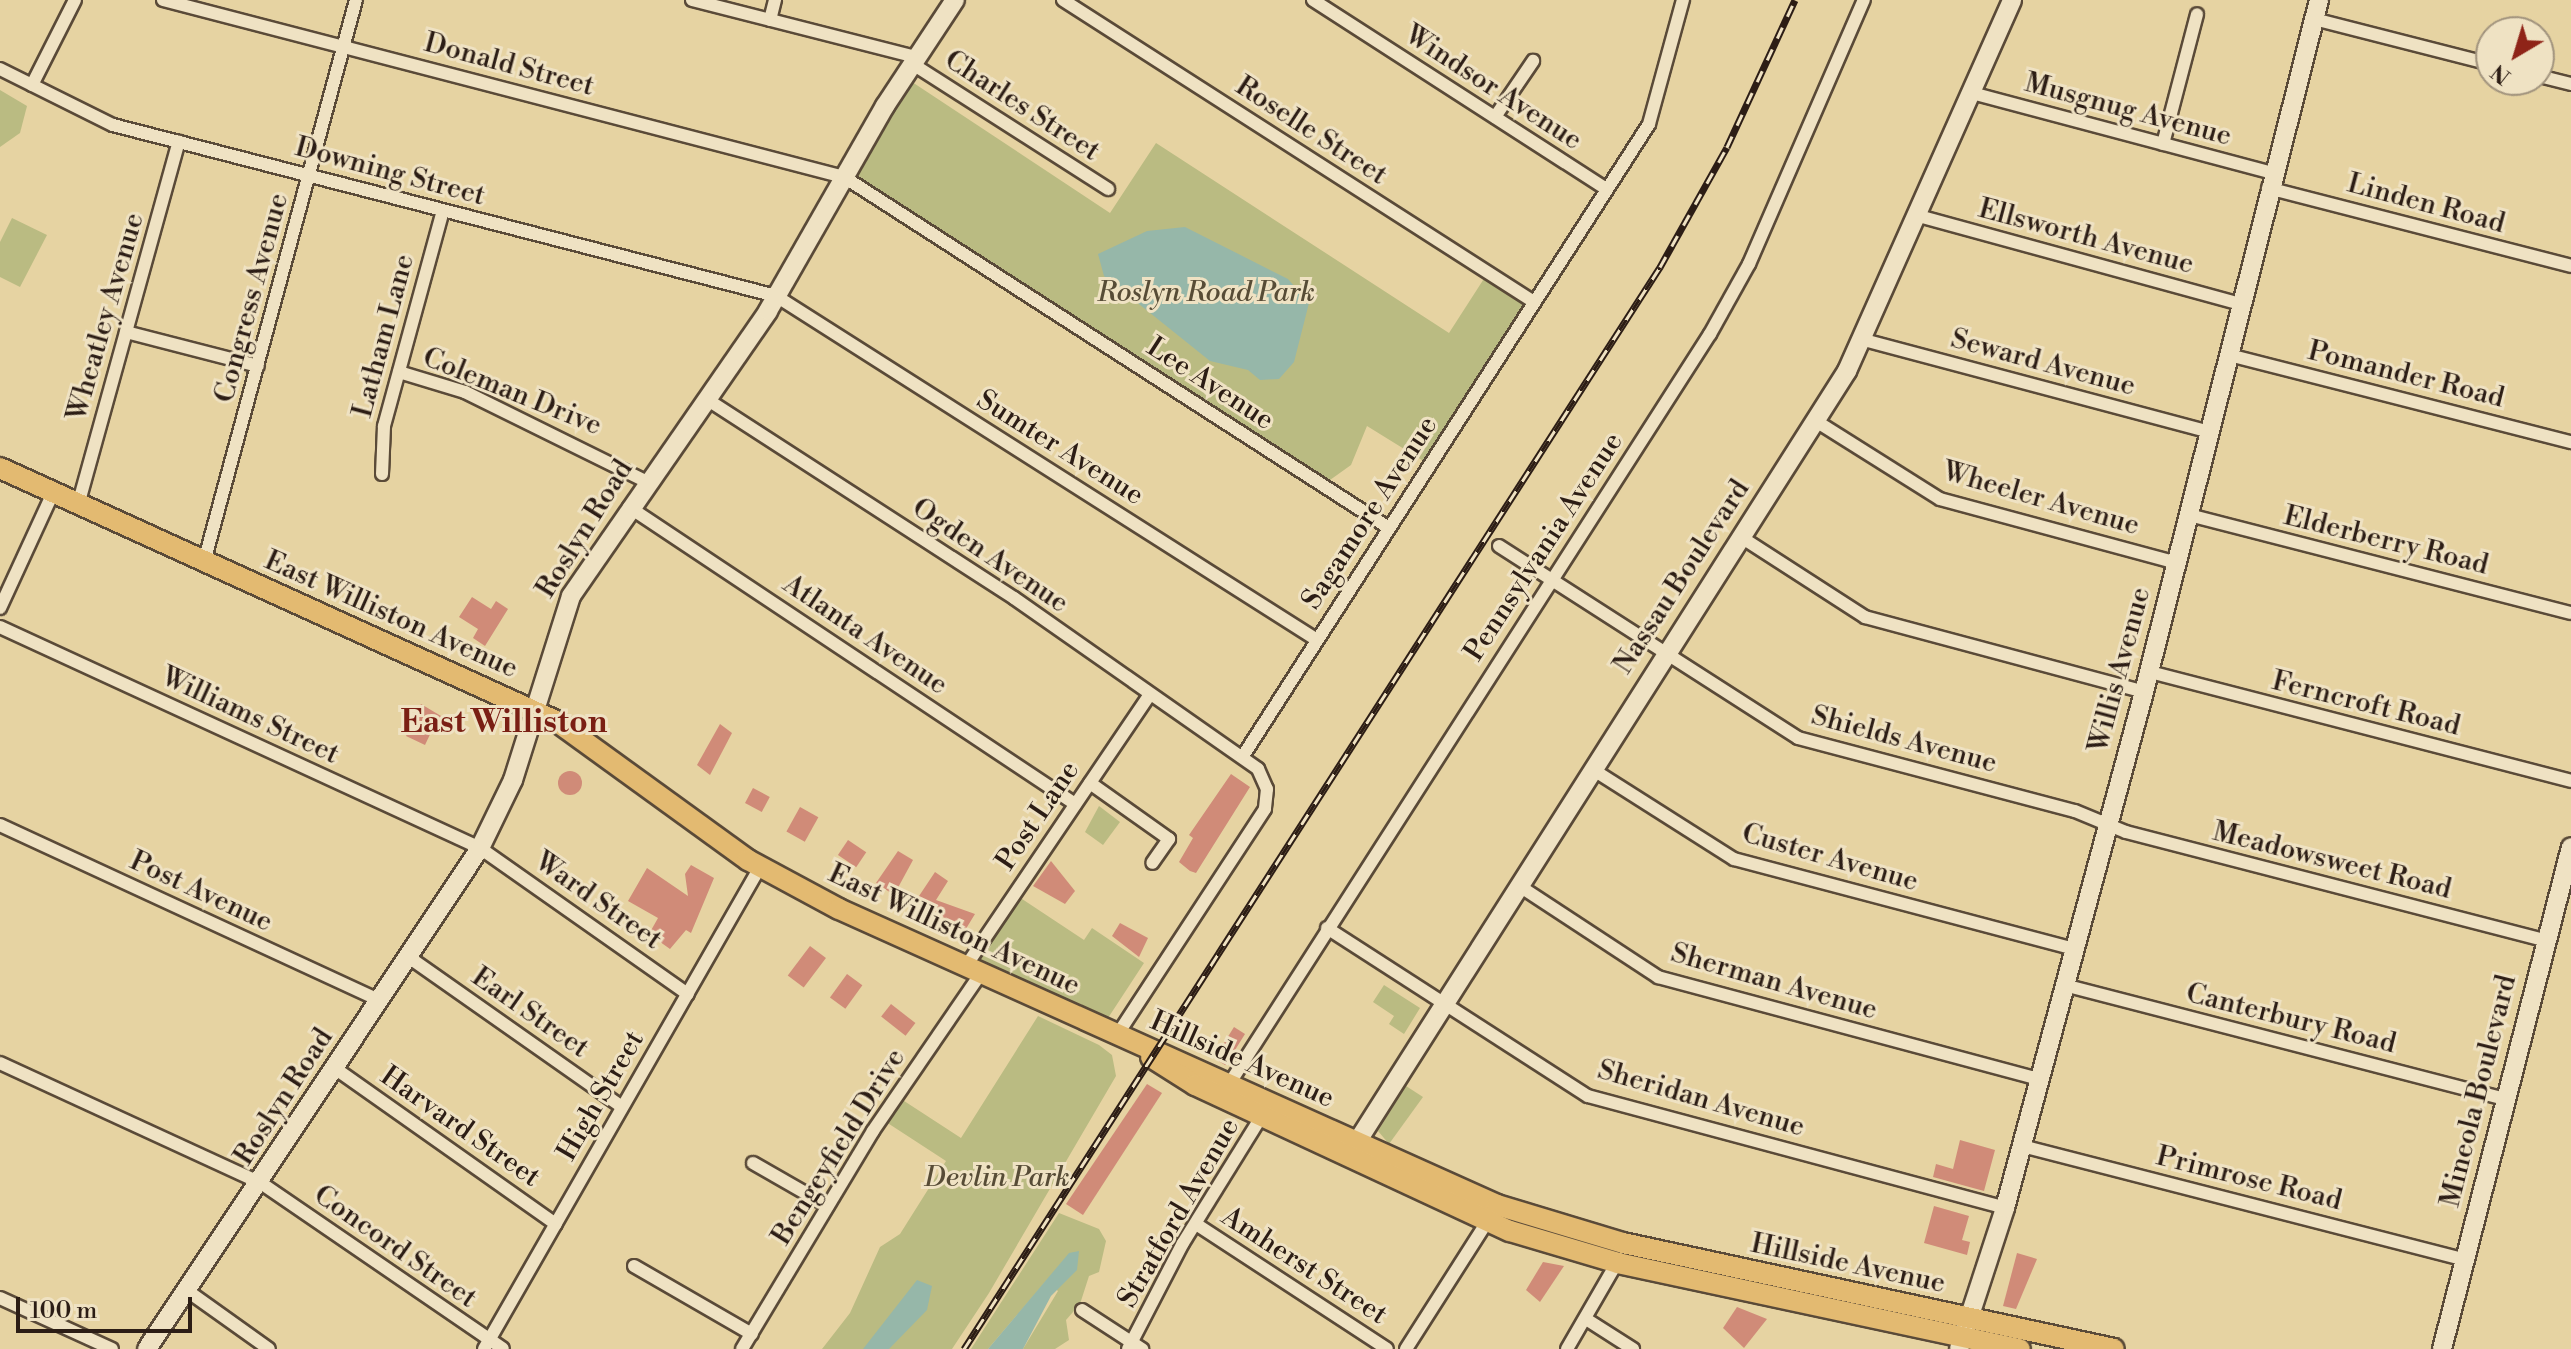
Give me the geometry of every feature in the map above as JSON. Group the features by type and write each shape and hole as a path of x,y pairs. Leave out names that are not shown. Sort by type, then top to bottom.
{"main road":[{"name":"Roslyn Road","path":"147,1349 189,1292 480,848 513,780 532,709 571,596 629,507 708,400 776,296 913,60 955,0"},
{"name":"Nassau Boulevard","path":"1351,1149 1442,1002 1816,421 1864,340 2012,0"},
{"name":"Willis Avenue","path":"1964,1335 2005,1208 2150,672 2270,180 2319,0"},
{"name":"East Williston Avenue","path":"0,468 532,709 577,734 760,867 973,970 1121,1037"},
{"name":"Mineola Boulevard","path":"2442,1349 2571,847"},
{"name":"Hillside Avenue","path":"1121,1037 1266,1109 1492,1214 1620,1253 2020,1349"},
{"name":"Hillside Avenue","path":"1964,1335 2114,1349"}],"street":[{"path":"32,85 75,0"},
{"name":"Donald Street","path":"163,0 844,177"},
{"name":"Congress Avenue","path":"204,562 356,0"},
{"name":"Charles Street","path":"692,0 913,60 1108,189"},
{"path":"770,20 775,0"},
{"name":"Roselle Street","path":"1063,0 1534,302"},
{"name":"Windsor Avenue","path":"1313,0 1606,189"},
{"name":"Sagamore Avenue","path":"1243,756 1651,118 1683,0"},
{"name":"Pennsylvania Avenue","path":"1225,1089 1552,580 1749,264 1864,0"},
{"path":"2163,144 2197,14"},
{"path":"2314,19 2475,60"},
{"path":"1495,117 1533,61"},
{"name":"Downing Street","path":"0,69 102,121 776,296"},
{"name":"Musgnug Avenue","path":"1972,93 2163,144 2270,180"},
{"name":"Wheatley Avenue","path":"78,505 179,142"},
{"name":"Lee Avenue","path":"844,177 1389,528"},
{"name":"Linden Road","path":"2270,180 2571,266"},
{"name":"Latham Lane","path":"382,474 381,441 443,211"},
{"name":"Ellsworth Avenue","path":"1919,216 2241,304"},
{"name":"Sumter Avenue","path":"776,296 1317,640"},
{"path":"126,332 258,366"},
{"name":"Seward Avenue","path":"1864,340 2210,432"},
{"name":"Pomander Road","path":"2229,355 2571,442"},
{"name":"Coleman Drive","path":"399,372 465,392 647,482"},
{"name":"Ogden Avenue","path":"708,400 1243,756"},
{"name":"Wheeler Avenue","path":"1816,421 1940,499 2177,563"},
{"path":"0,608 53,493"},
{"name":"Atlanta Avenue","path":"629,507 1075,804"},
{"name":"Elderberry Road","path":"2189,515 2571,613"},
{"path":"1741,537 1865,617 2144,692"},
{"name":"Shields Avenue","path":"1499,546 1798,738 2107,824"},
{"name":"Williams Street","path":"0,627 480,848"},
{"name":"Ferncroft Road","path":"2150,672 2571,781"},
{"name":"Post Lane","path":"973,970 1075,804 1150,694"},
{"path":"1121,1037 1267,804 1262,775 1243,756"},
{"name":"Custer Avenue","path":"1592,769 1734,859 2074,949"},
{"path":"1090,783 1169,839 1152,863"},
{"name":"Meadowsweet Road","path":"2107,824 2547,941"},
{"name":"Post Avenue","path":"0,825 381,1001"},
{"name":"Ward Street","path":"480,848 688,994"},
{"name":"High Street","path":"486,1345 760,867"},
{"name":"Sherman Avenue","path":"1518,885 1658,977 2039,1079"},
{"name":"Sheridan Avenue","path":"1327,928 1588,1096 2005,1208"},
{"name":"Earl Street","path":"410,958 622,1107"},
{"name":"Bengeyfield Drive","path":"742,1349 973,970"},
{"name":"Canterbury Road","path":"2064,985 2506,1099"},
{"name":"Concord Street","path":"0,1063 261,1183 486,1345 503,1349"},
{"name":"Harvard Street","path":"336,1069 556,1224"},
{"name":"Stratford Avenue","path":"1134,1347 1196,1224 1266,1109"},
{"name":"Primrose Road","path":"2022,1146 2465,1260"},
{"path":"753,1163 828,1206"},
{"path":"1406,1349 1492,1214"},
{"name":"Amherst Street","path":"1196,1224 1387,1349"},
{"path":"1567,1349 1620,1253"},
{"path":"634,1266 752,1334"},
{"path":"189,1292 269,1349"},
{"path":"0,1298 112,1349"},
{"path":"1082,1310 1134,1347"},
{"path":"1586,1319 1633,1349"}],"green space":[{"name":"Roslyn Road Park","path":"903,76 1110,213 1156,143 1449,333 1487,274 1532,302 1430,465 1367,426 1351,465 1323,485 845,177"},
{"path":"0,90 27,106 20,133 0,147"},
{"path":"12,218 47,235 20,287 0,277 0,242"},
{"path":"1099,806 1120,822 1103,845 1085,832"},
{"path":"1016,895 1084,940 1092,928 1144,963 1108,1018 973,960"},
{"path":"1384,985 1420,1008 1404,1034 1389,1024 1394,1016 1373,1002"},
{"name":"Devlin Park","path":"1038,1016 1099,1045 1112,1055 1116,1076 989,1293 952,1349 822,1349 850,1313 880,1247 900,1234 946,1161 883,1120 898,1097 961,1138"},
{"path":"1406,1086 1423,1097 1389,1144 1378,1131"},
{"path":"1059,1213 1099,1229 1106,1241 1099,1272 1089,1276 1080,1304 1066,1320 1069,1340 1055,1349 1023,1349 1058,1291 1046,1281 988,1349 971,1349"}],"shaded area":[{"path":"1185,227 1288,279 1309,303 1294,362 1279,379 1260,380 1248,370 1210,361 1104,276 1098,254 1147,231"},
{"path":"1079,1251 1077,1270 1051,1296 1023,1349 988,1349 1069,1253"},
{"path":"917,1280 932,1286 927,1310 889,1349 863,1349"}],"building":[{"path":"472,597 491,609 496,601 508,609 485,646 473,638 478,629 459,617"},
{"path":"421,704 446,719 441,729 434,726 425,745 406,736"},
{"path":"720,724 732,733 710,775 697,765"},
{"path":"570,771 581,778 582,783 575,794 570,795 559,788 558,783 565,772"},
{"path":"1231,774 1250,787 1196,873 1190,871 1179,862 1193,838 1189,835"},
{"path":"753,788 770,797 762,812 745,803"},
{"path":"800,807 818,817 805,842 786,831"},
{"path":"848,840 866,852 856,867 838,855"},
{"path":"898,851 913,860 894,895 876,883"},
{"path":"1051,861 1075,891 1065,904 1033,886"},
{"path":"691,865 714,878 691,933 686,930 670,949 649,934 658,918 628,901 647,868 688,896 685,874"},
{"path":"935,872 948,881 936,900 975,914 964,932 917,899"},
{"path":"1120,923 1148,938 1139,957 1112,936"},
{"path":"810,946 826,958 804,988 788,976"},
{"path":"847,974 862,985 845,1009 830,997"},
{"path":"891,1004 915,1023 906,1036 881,1017"},
{"path":"1234,1027 1245,1034 1225,1065 1214,1058"},
{"path":"1147,1084 1162,1093 1083,1215 1066,1204"},
{"path":"1960,1140 1995,1150 1984,1191 1933,1177 1936,1164 1953,1169"},
{"path":"1934,1206 1969,1216 1962,1240 1970,1242 1967,1255 1924,1243"},
{"path":"2017,1253 2037,1259 2016,1309 2003,1306"},
{"path":"1543,1262 1564,1266 1540,1302 1526,1290"},
{"path":"1737,1307 1767,1319 1744,1348 1723,1328"}],"railway":[{"path":"964,1349 1660,267 1727,147 1795,0"}],"district":[{"name":"East Williston","path":"504,722"}]}
